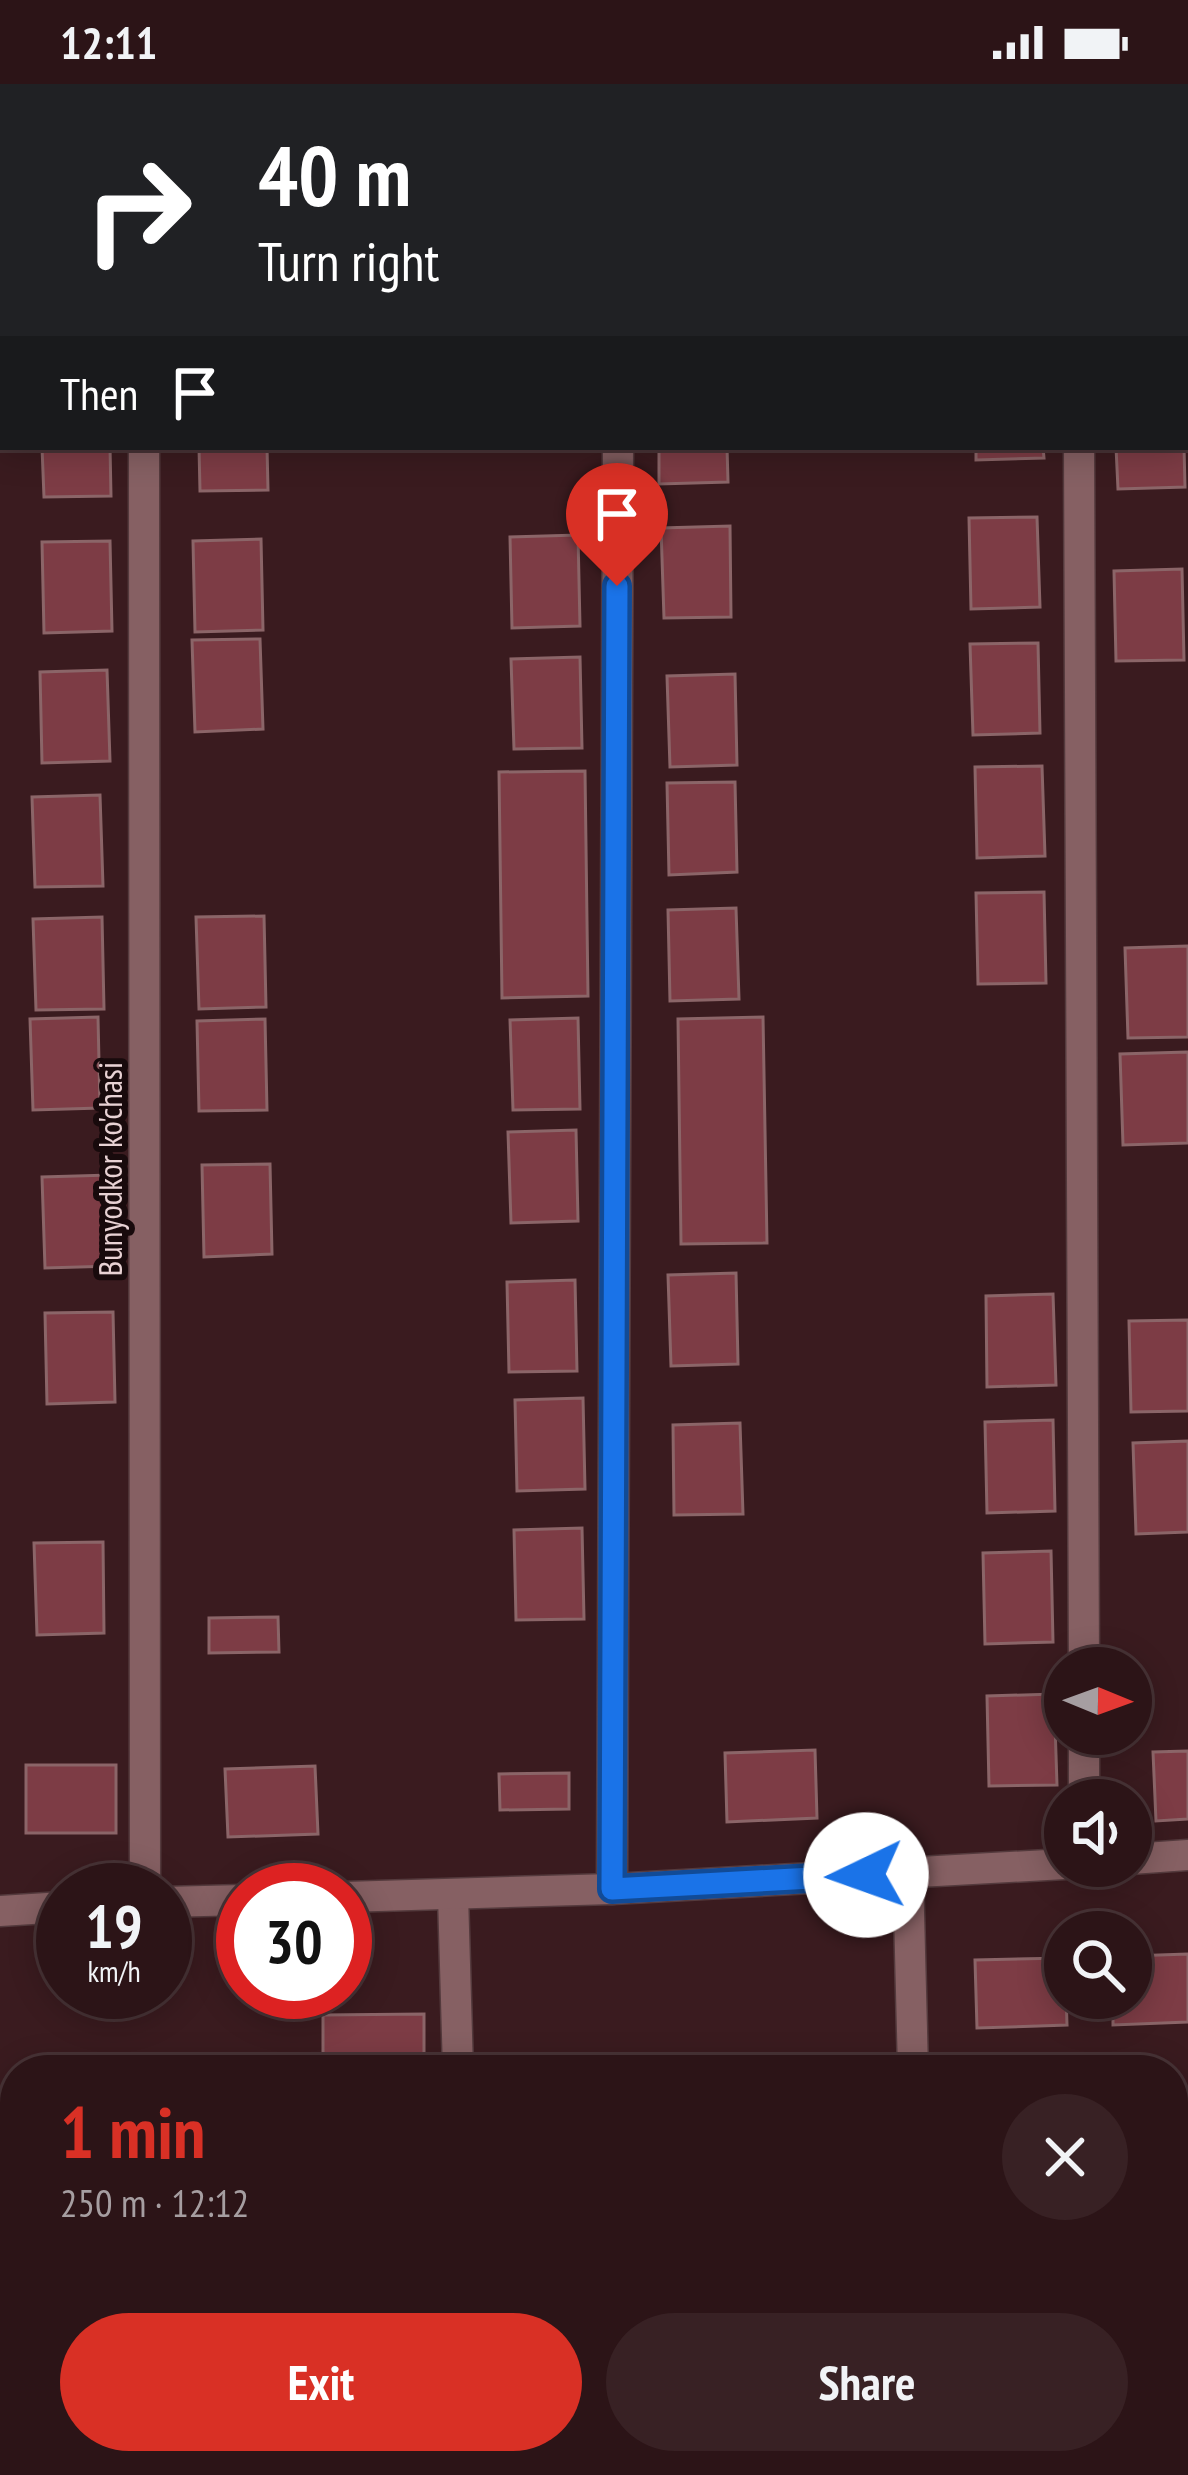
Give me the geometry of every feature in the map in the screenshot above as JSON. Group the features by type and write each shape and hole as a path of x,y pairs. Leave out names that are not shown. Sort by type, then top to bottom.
{"street":[{"name":"Bunyodkor ko'chasi","path":"144,450 145,1863"},
{"path":"612,1889 618,450"},
{"path":"1078,450 1084,1647"},
{"path":"1152,1858 1188,1855"},
{"path":"372,1896 612,1889 1044,1865"},
{"path":"908,1873 913,2055"},
{"path":"453,1894 458,2055"},
{"path":"0,1911 36,1909"}],"building":[{"path":"42,450 110,450 111,496 44,497"},
{"path":"199,450 267,450 268,490 200,491"},
{"path":"659,450 727,450 728,482 659,484"},
{"path":"976,450 1043,450 1044,458 976,460"},
{"path":"1116,450 1184,450 1185,487 1118,489"},
{"path":"1037,517 1040,607 971,609 969,518"},
{"path":"730,526 731,617 664,618 661,528"},
{"path":"578,535 580,626 512,628 510,537"},
{"path":"261,539 263,630 195,632 193,541"},
{"path":"110,541 112,631 44,633 42,542"},
{"path":"1182,569 1184,660 1116,661 1114,571"},
{"path":"260,639 263,729 195,732 192,640"},
{"path":"1038,643 1040,733 973,735 970,644"},
{"path":"580,657 582,748 514,749 511,659"},
{"path":"107,670 110,761 42,763 40,672"},
{"path":"735,674 737,765 670,767 667,676"},
{"path":"1042,766 1045,856 977,858 975,767"},
{"path":"585,771 588,996 502,998 499,772"},
{"path":"735,782 737,872 669,875 667,783"},
{"path":"100,795 103,886 35,887 32,797"},
{"path":"1044,892 1046,983 978,984 976,893"},
{"path":"736,908 739,999 670,1001 668,910"},
{"path":"264,916 266,1007 199,1009 196,917"},
{"path":"102,917 104,1009 36,1010 33,919"},
{"path":"1188,946 1188,1037 1128,1038 1125,948"},
{"path":"98,1017 100,1108 33,1110 30,1019"},
{"path":"763,1017 767,1243 681,1244 678,1019"},
{"path":"578,1018 580,1109 513,1110 510,1020"},
{"path":"265,1019 267,1110 199,1111 197,1021"},
{"path":"1188,1052 1188,1143 1123,1145 1120,1054"},
{"path":"576,1130 578,1221 511,1223 508,1132"},
{"path":"270,1164 272,1254 204,1257 202,1165"},
{"path":"110,1175 113,1266 45,1268 42,1177"},
{"path":"736,1273 738,1364 671,1366 668,1275"},
{"path":"575,1280 577,1371 509,1372 507,1282"},
{"path":"1053,1294 1056,1385 987,1387 986,1296"},
{"path":"113,1312 115,1402 47,1404 45,1313"},
{"path":"1188,1320 1188,1411 1131,1412 1129,1321"},
{"path":"583,1398 585,1489 517,1491 515,1400"},
{"path":"1053,1420 1055,1511 987,1513 985,1422"},
{"path":"740,1423 743,1514 674,1515 673,1425"},
{"path":"1188,1441 1188,1532 1136,1534 1133,1443"},
{"path":"582,1528 584,1619 516,1620 514,1530"},
{"path":"103,1542 104,1633 37,1635 34,1543"},
{"path":"1051,1551 1053,1642 985,1644 983,1553"},
{"path":"278,1617 279,1652 209,1653 209,1618"},
{"path":"1044,1694 1044,1755 1056,1755 1057,1779 1044,1779 1044,1785 989,1786 987,1696"},
{"path":"815,1750 817,1818 727,1822 725,1753"},
{"path":"1188,1751 1188,1819 1156,1821 1153,1752"},
{"path":"26,1765 116,1765 116,1833 26,1833"},
{"path":"315,1766 318,1834 228,1837 225,1769"},
{"path":"569,1773 569,1809 500,1810 499,1774"},
{"path":"1188,1954 1188,2022 1113,2025 1113,2019 1152,2019 1152,1955"},
{"path":"1044,1958 1044,2019 1067,2019 1067,2025 977,2028 975,1960"},
{"path":"424,2014 424,2055 323,2055 323,2019"}],"route":[{"path":"617,586 612,1889 866,1875"}]}
